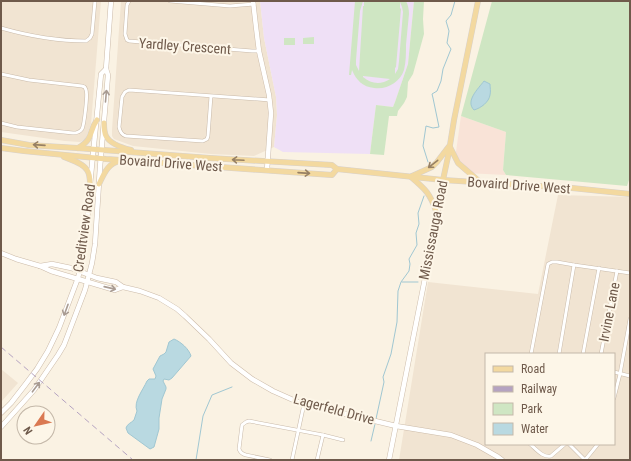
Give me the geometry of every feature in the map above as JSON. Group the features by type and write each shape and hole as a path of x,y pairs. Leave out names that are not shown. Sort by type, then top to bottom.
{"main road":[{"path":"106,69 111,1"},
{"name":"Mississauga Road","path":"389,460 428,263 436,211 478,1"},
{"path":"254,3 259,51 270,100 268,170"},
{"name":"Creditview Road","path":"1,413 37,369 53,341 62,322 78,278 87,231 101,74 106,69 108,75 95,244 85,290 61,350 34,390 1,427"},
{"path":"77,148 84,145 88,140 93,125 97,120"},
{"path":"104,123 106,138 122,147 140,153"},
{"name":"Bovaird Drive West","path":"1,140 94,150 332,165 337,168 443,180 572,188 630,194"},
{"path":"436,211 430,195 411,176 432,167 450,146 458,163 480,182"},
{"name":"Bovaird Drive West","path":"1,148 93,158 332,175 337,168"},
{"path":"59,155 77,162 85,168 88,171 90,184"},
{"path":"99,184 105,172 114,163 118,161 133,160"},
{"name":"Lagerfeld Drive","path":"1,254 51,271 78,278 86,282 115,290 123,288 140,291 159,298 185,316 209,339 231,364 252,380 304,404 396,426 451,435 477,445 502,460"},
{"name":"Lagerfeld Drive","path":"40,266 52,264 80,271 98,278 116,282 123,288"}],"street":[{"path":"1,28 41,38 86,41 92,34 94,1"},
{"name":"Yardley Crescent","path":"129,1 127,5 125,34 129,42 259,51"},
{"path":"170,1 230,6 254,3"},
{"path":"1,74 29,80 82,86 85,88 87,94 84,126 81,131 77,133 24,128 1,123"},
{"path":"211,96 208,136 203,141 126,136 120,130 122,97 123,94 130,90 270,100"},
{"path":"531,353 548,264 557,262 630,273"},
{"path":"559,353 574,265"},
{"path":"583,353 599,268"},
{"name":"Irvine Lane","path":"601,353 616,271"},
{"path":"615,394 630,319"},
{"path":"615,372 630,376"},
{"path":"292,460 304,404"},
{"path":"270,460 246,455 239,451 238,449 242,425 244,423 249,421 343,440"},
{"path":"317,460 323,435"},
{"path":"531,445 543,455 549,457 564,445"},
{"path":"571,445 585,460 597,445"}],"shaded area":[{"path":"1,1 101,1 91,124 86,138 82,141 65,141 1,132"},
{"path":"121,1 260,1 264,38 276,97 277,115 274,147 254,156 211,154 133,146 114,139 112,136 112,130"},
{"path":"260,1 414,1 408,64 393,107 376,105 370,154 283,152 274,147 277,115 276,97 264,38"},
{"path":"461,116 506,132 503,170 506,175 465,173 459,167 455,159"},
{"path":"558,195 630,197 630,460 399,460 428,282 538,294"},
{"path":"1,369 18,383 1,402"}],"green space":[{"path":"355,1 363,1 360,11 356,60 356,65 359,71 364,1 406,1 409,14 406,61 404,70 399,78 384,88 374,88 366,86 360,82 352,70 351,75 349,75","holes":["400,2 403,12 398,69 395,74 401,9","363,76 390,79 376,83"]},
{"path":"414,1 424,1 424,34 413,74 408,82 407,97 398,111 397,116 389,116 384,155 370,154 376,105 393,107 408,64"},
{"path":"492,1 630,1 630,177 627,186 506,175 503,170 506,132 461,116"},
{"path":"314,37 314,44 303,44 303,38"},
{"path":"284,38 295,38 295,45 284,45"}],"water":[{"path":"484,81 490,84 489,98 479,108 474,110 471,103 473,95"},
{"path":"174,339 184,346 191,356 172,378 169,380 164,379 163,381 166,389 162,399 159,429 154,447 150,449 128,433 126,428 134,420 137,411 137,400 147,381 149,379 155,379 156,376 153,369 160,356 166,352 169,342"}],"waterway":[{"path":"428,162 423,146 426,126 433,128 439,127 432,94 437,91 441,81 443,69 451,49 447,43 449,31 446,21 451,15 455,1"},
{"path":"376,419 384,382 383,377 391,354 397,322 398,291 401,282 409,271 409,259 417,245 416,233 419,224 418,213 424,196"},
{"path":"402,282 418,282"},
{"path":"196,460 203,416 212,395 232,387"},
{"path":"371,441 375,424"}],"railway":[{"path":"1,347 133,460"}]}
